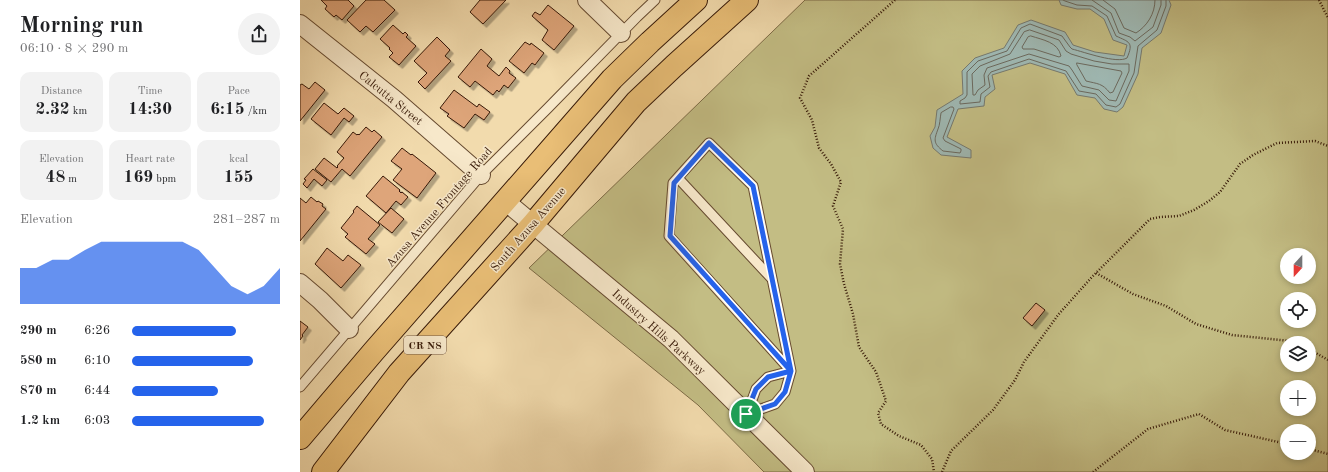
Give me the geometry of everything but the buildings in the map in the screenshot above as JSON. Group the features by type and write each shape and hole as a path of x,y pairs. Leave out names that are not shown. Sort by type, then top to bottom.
{"main road":[{"name":"CR N8","path":"300,438 612,79 696,0"},
{"name":"South Azusa Avenue","path":"324,472 400,373 534,224 636,102 747,0"}],"street":[{"path":"587,0 621,33"},
{"name":"Calcutta Street","path":"300,24 394,99 481,175"},
{"name":"Industry Hills Parkway","path":"505,201 671,339 805,472"},
{"path":"300,283 320,300 349,329"}],"lane":[{"name":"Azusa Avenue Frontage Road","path":"300,387 481,175 655,0"},
{"path":"746,414 775,404 785,392 791,371 753,186 709,143 674,183 670,236 791,371"},
{"path":"678,178 772,279"},
{"path":"746,414 756,389 768,377 791,371"}],"path":[{"path":"895,0 809,76 800,98 812,120 819,148 831,164 841,182 833,206 843,229 840,264 853,314 859,347 876,372 886,401 878,413 881,424 899,436 921,445 932,459 934,472"},
{"path":"1320,0 1328,18"},
{"path":"942,472 951,451 993,410 1015,380 1024,362 1058,315 1096,273 1150,219 1179,216 1194,210 1220,192 1240,164 1253,155 1278,143 1315,141 1328,146"},
{"path":"1096,273 1134,294 1166,306 1196,324 1232,335 1280,340"},
{"path":"1316,353 1328,360"},
{"path":"1093,472 1148,429 1199,414 1225,430 1280,442"},
{"path":"1316,451 1328,454"}],"shaded area":[{"path":"805,0 1328,0 1328,472 764,472 698,405 529,268"}],"water":[{"path":"1059,0 1169,0 1171,5 1161,33 1142,48 1138,74 1123,107 1117,112 1104,109 1095,98 1077,95 1065,74 1030,63 992,75 995,89 985,97 984,106 958,109 947,137 971,150 971,158 941,155 933,148 930,136 935,127 937,110 963,94 962,71 975,58 1004,48 1018,25 1031,20 1065,32 1073,45 1095,52 1124,56 1127,45 1113,40 1104,19 1090,9 1077,9 1061,5"}],"route":[{"path":"746,414 756,389 768,377 791,371 753,186 709,143 674,183 670,236 791,371 785,392 775,404 746,414"}]}
